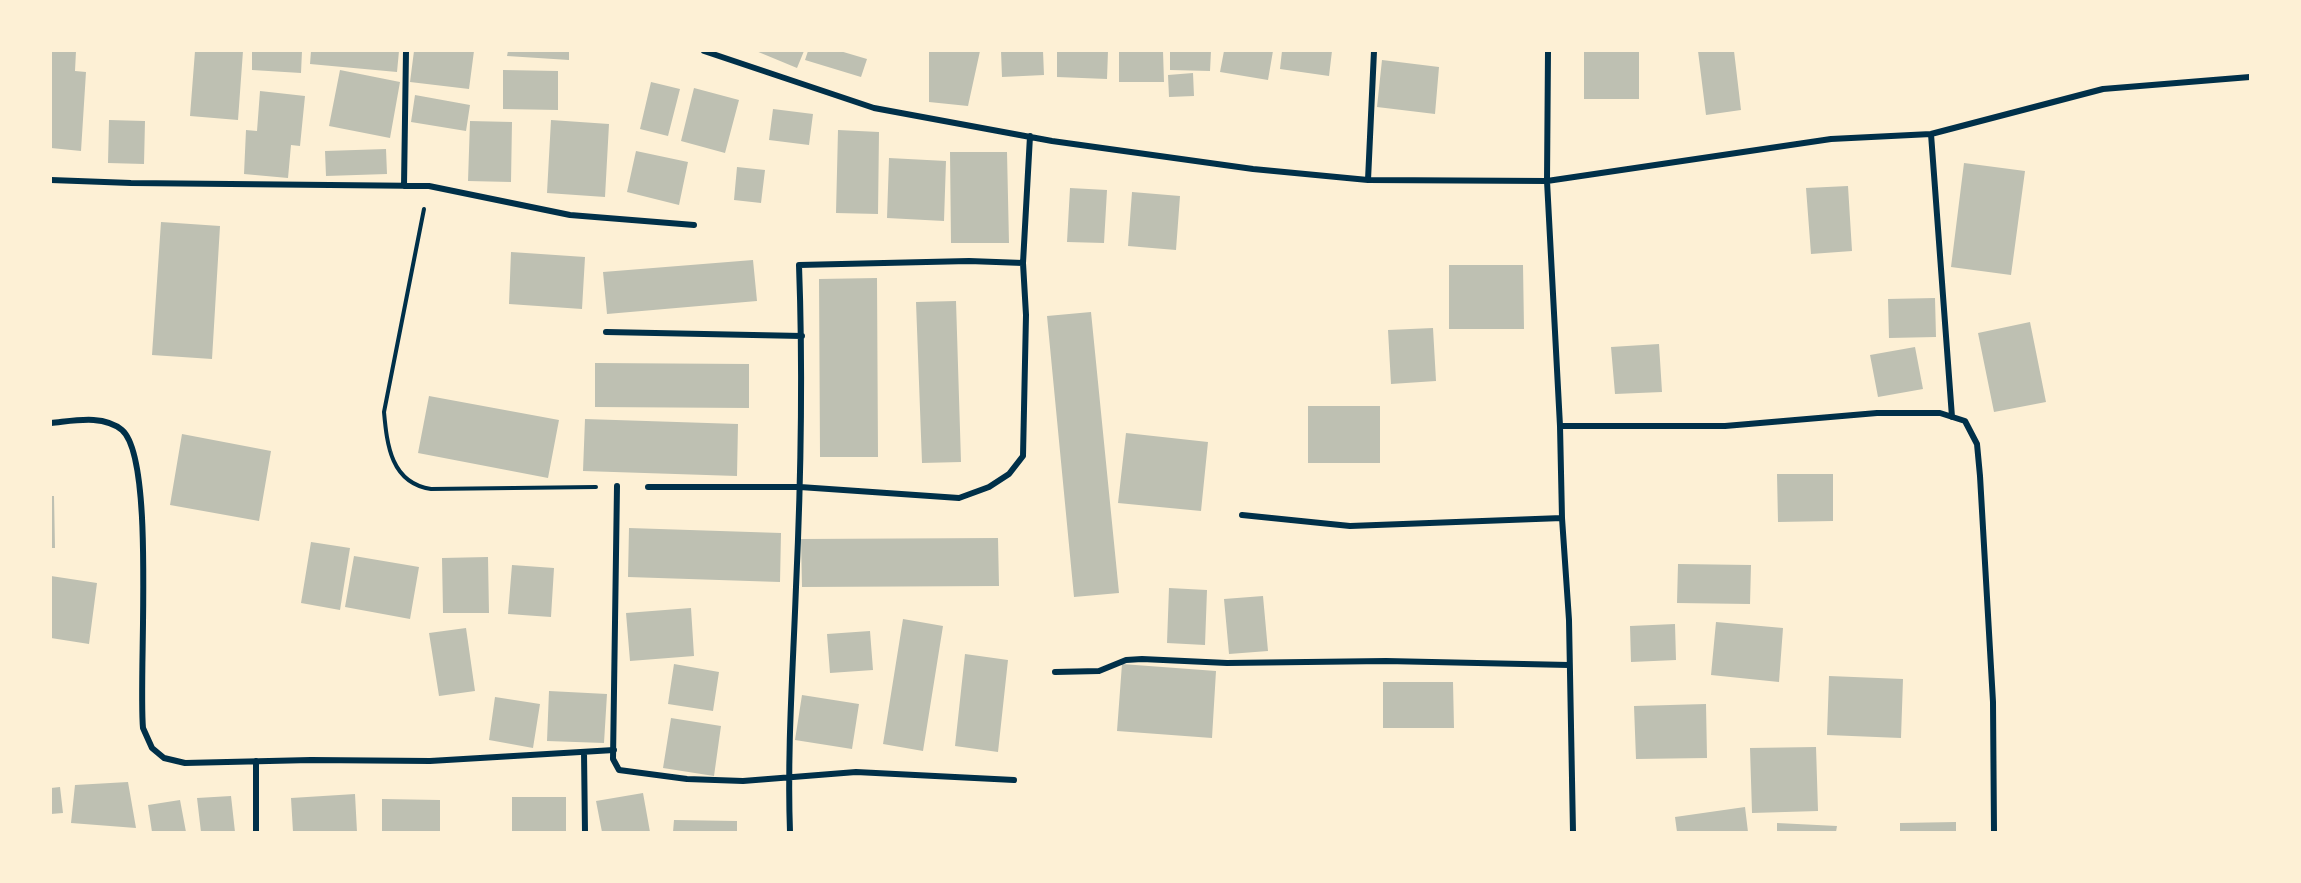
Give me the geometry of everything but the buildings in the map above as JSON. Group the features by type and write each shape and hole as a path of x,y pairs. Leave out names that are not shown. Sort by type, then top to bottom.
{"street":[{"path":"404,186 406,51"},
{"path":"704,51 874,108 956,122 980,129 1242,167 1368,180 1547,181 1831,139 1931,134 2103,89 2250,77"},
{"path":"1368,180 1374,51"},
{"path":"1548,51 1547,181 1560,426 1562,518 1569,620 1573,832"},
{"path":"1931,134 1952,417"},
{"path":"648,487 800,487 959,498 989,487 1009,474 1023,456 1026,315 1023,262 1030,136"},
{"path":"51,180 429,186 570,215 694,225"},
{"path":"790,832 788,777 800,487 802,336 800,265 1023,262"},
{"path":"606,332 802,336"},
{"path":"1560,426 1725,426 1877,413 1940,413 1965,422 1977,444 1993,702 1994,832"},
{"path":"51,423 99,420 115,425 130,440 139,476 144,585 143,728 152,748 165,758 185,763 430,761 614,750"},
{"path":"618,486 613,759 621,771 687,779 743,781 856,772 1014,780"},
{"path":"1242,515 1350,526 1562,518"},
{"path":"1055,672 1099,671 1126,660 1142,659 1227,663 1386,661 1569,665"},
{"path":"584,752 585,832"},
{"path":"256,761 256,832"}],"path":[{"path":"429,186 384,412 386,438 399,471 410,483 431,489 618,486"}]}
